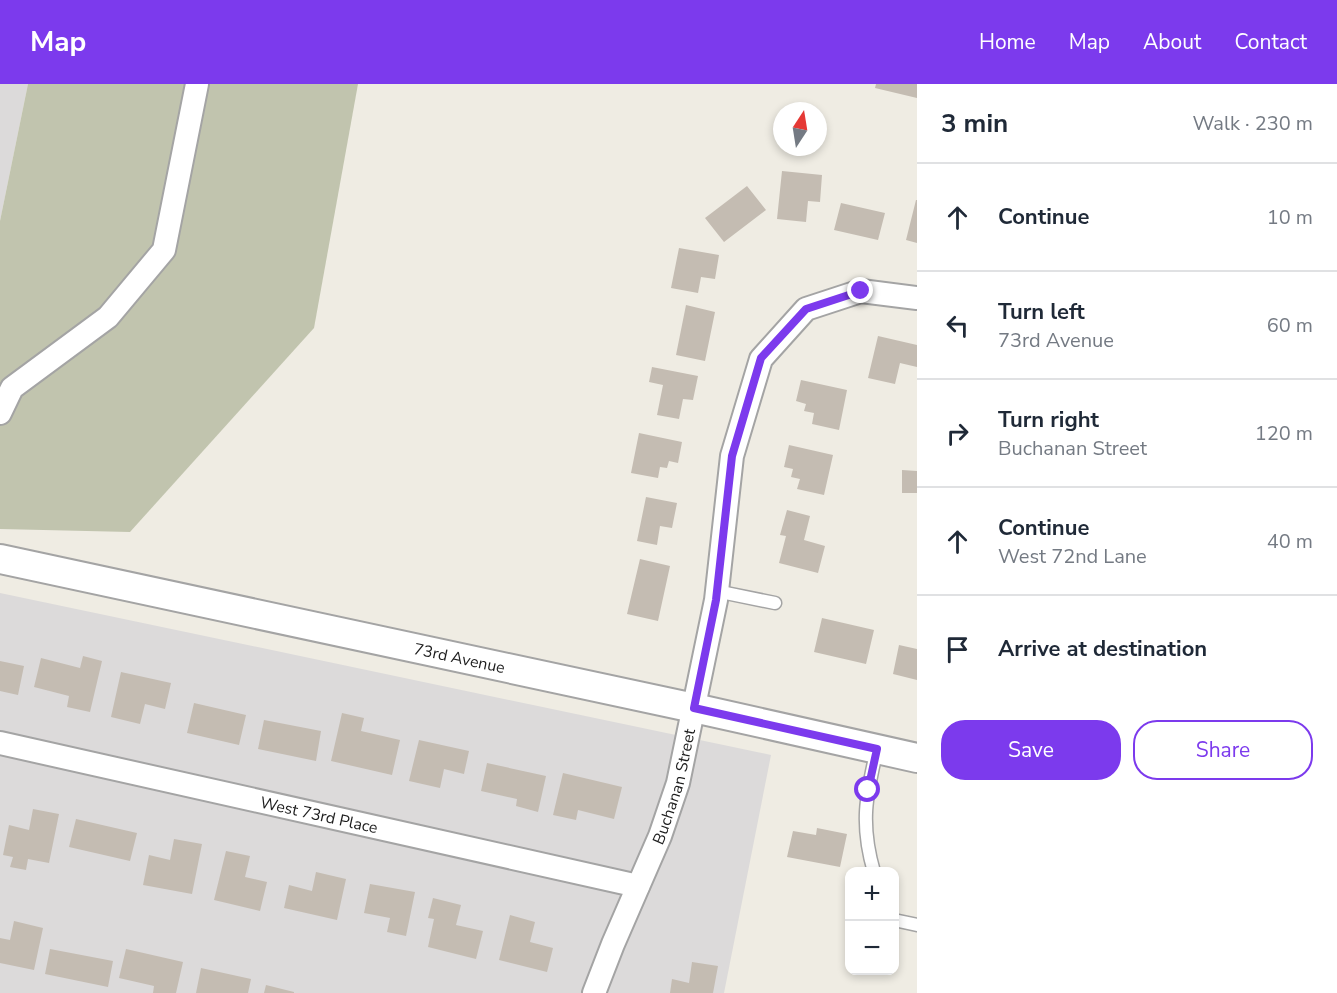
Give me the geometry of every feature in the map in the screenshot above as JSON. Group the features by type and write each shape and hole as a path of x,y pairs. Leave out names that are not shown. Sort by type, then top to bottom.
{"street":[{"path":"0,413 12,388 108,317 164,249 197,84"},
{"name":"Buchanan Street","path":"594,993 671,808 678,783 716,591 732,456 761,358 806,309 861,291 917,298"},
{"name":"73rd Avenue","path":"0,559 917,758"},
{"name":"West 73rd Place","path":"0,743 638,886"}],"lane":[{"path":"716,591 775,603"},
{"path":"872,867 866,846 865,814 877,749"},
{"path":"899,921 917,925"}],"shaded area":[{"path":"0,84 28,84 0,221"},
{"path":"28,84 358,84 314,328 130,532 0,529 0,221"},
{"path":"0,593 771,755 724,993 0,993"}],"building":[{"path":"876,84 917,84 917,98 875,88"},
{"path":"782,171 822,175 820,202 808,201 806,222 777,219"},
{"path":"747,186 766,210 724,242 705,218"},
{"path":"917,200 917,243 906,240"},
{"path":"841,203 885,213 878,240 834,230"},
{"path":"679,248 719,255 715,279 701,277 698,293 671,288"},
{"path":"686,305 715,312 705,361 676,355"},
{"path":"878,336 917,345 917,367 900,363 895,384 868,378"},
{"path":"652,367 698,376 693,400 683,399 679,419 657,415 663,385 649,382"},
{"path":"801,380 847,390 839,430 812,424 814,413 804,411 806,404 796,401"},
{"path":"639,433 682,442 678,463 669,461 667,468 660,467 658,478 631,473"},
{"path":"789,445 833,455 824,495 797,489 800,479 791,477 793,469 784,467"},
{"path":"902,470 917,471 917,493 902,493"},
{"path":"646,497 677,503 672,528 660,526 657,545 637,541"},
{"path":"787,510 810,516 804,540 825,546 818,573 779,563 786,536 780,535"},
{"path":"640,559 670,566 658,621 627,614"},
{"path":"822,618 874,630 866,664 814,652"},
{"path":"899,645 917,649 917,680 893,674"},
{"path":"83,656 102,661 90,712 67,707 69,696 34,687 41,658 80,668"},
{"path":"0,661 24,666 18,695 0,691"},
{"path":"121,672 171,683 165,709 145,704 140,724 111,717"},
{"path":"194,703 246,715 239,745 187,733"},
{"path":"342,713 364,718 361,731 400,740 392,775 331,761"},
{"path":"264,720 321,731 316,761 258,749"},
{"path":"419,740 469,751 464,774 444,769 440,788 409,781"},
{"path":"487,763 546,776 538,812 516,806 517,799 481,791"},
{"path":"563,773 622,787 614,819 578,810 576,820 553,815"},
{"path":"33,809 59,814 49,863 28,859 26,870 10,867 13,857 3,855 9,825 29,830"},
{"path":"76,819 137,833 130,861 69,847"},
{"path":"817,828 847,834 840,867 787,857 793,831 816,835"},
{"path":"174,839 202,844 192,894 143,885 149,855 170,860"},
{"path":"226,851 250,856 245,877 267,882 260,911 214,900"},
{"path":"316,872 346,879 337,920 284,908 289,885 312,891"},
{"path":"370,884 415,892 406,936 387,932 390,918 364,913"},
{"path":"433,898 461,905 456,925 483,931 476,959 428,947 434,919 428,918"},
{"path":"510,915 535,922 530,942 553,948 547,972 499,960"},
{"path":"14,921 43,928 34,970 0,963 0,938 10,940"},
{"path":"50,949 113,961 108,987 45,974"},
{"path":"126,949 183,962 176,993 153,993 154,986 119,978"},
{"path":"692,962 718,966 713,993 670,993 672,979 689,983"},
{"path":"201,968 251,979 248,993 196,993"},
{"path":"266,985 294,992 294,993 264,993"}],"route":[{"path":"861,291 806,309 761,358 732,456 716,600 694,708 877,749 868,790"}]}
